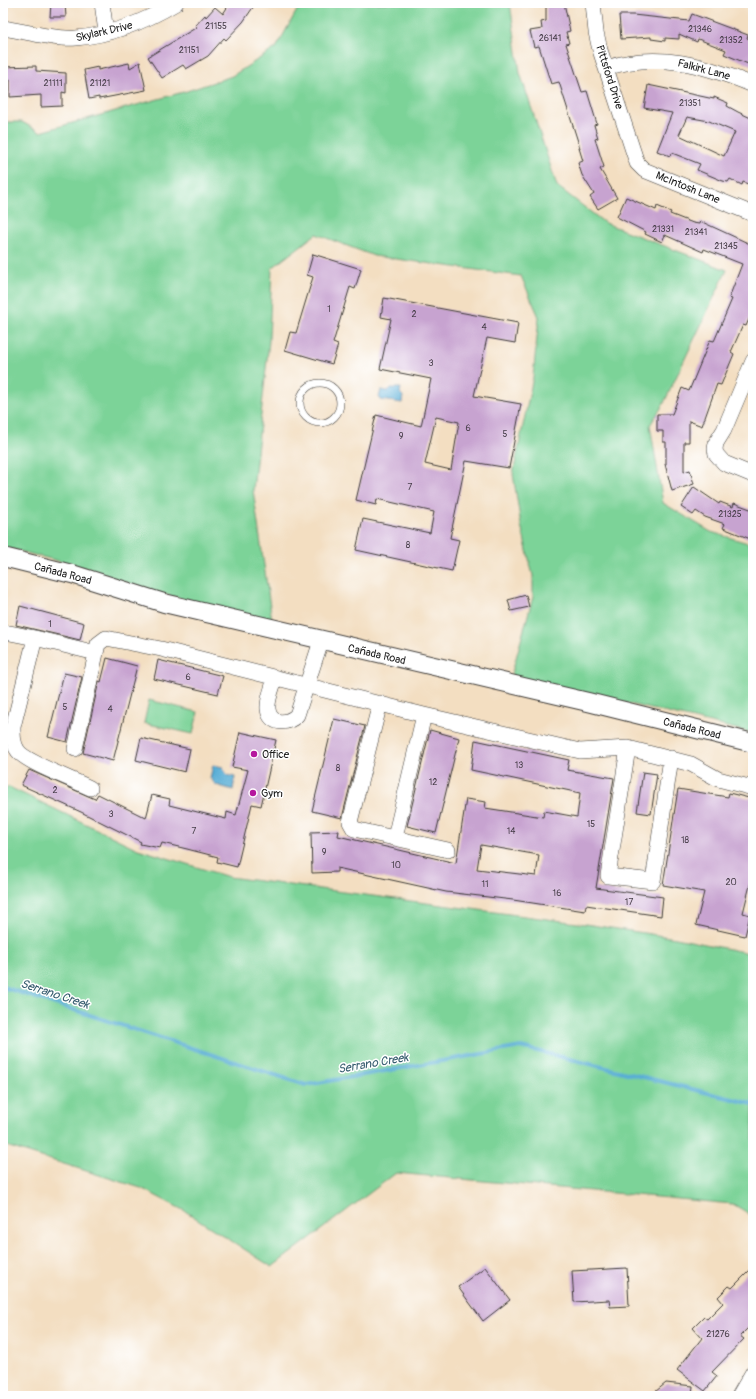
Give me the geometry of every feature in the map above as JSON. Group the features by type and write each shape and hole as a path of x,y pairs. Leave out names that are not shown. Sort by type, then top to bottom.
{"street":[{"path":"102,3 106,32"},
{"name":"Skylark Drive","path":"3,28 70,38 106,32 143,21 176,3"},
{"name":"Pittsford Drive","path":"593,3 596,32 632,150"},
{"name":"Falkirk Lane","path":"606,68 622,62 678,61 701,66 753,85"},
{"name":"McIntosh Lane","path":"632,150 637,163 644,170 753,214"},
{"path":"753,361 724,430 716,443 715,449 716,454 724,463 753,475"},
{"name":"Cañada Road","path":"3,557 72,574 164,603 321,641 588,702 753,743"},
{"path":"10,633 96,653"},
{"path":"36,638 13,727 12,738 15,746 24,757 90,788"},
{"path":"75,749 98,644 106,638 162,649 424,715 580,751 628,748 691,764 718,780 753,788"},
{"path":"275,678 268,709 272,718 279,723 292,720 297,715 321,641"},
{"path":"380,703 350,822 354,829 448,850"},
{"path":"395,837 424,715"},
{"path":"628,748 608,876 653,881 671,758"},
{"path":"739,1396 753,1372"}],"lane":[{"path":"318,383 330,386 335,390 339,401 337,413 328,421 316,422 310,420 306,417 300,406 302,393 306,388 318,383"}],"green space":[{"path":"301,3 510,3 520,73 557,186 605,223 727,270 663,405 650,425 663,503 711,532 748,543 753,549 753,733 511,676 533,597 533,576 521,525 513,474 533,377 539,317 521,276 374,256 316,234 272,268 269,341 253,490 272,620 150,591 86,568 3,547 3,122 22,122 40,132 187,91 232,76 276,48"},
{"path":"149,700 198,712 193,734 144,723"},
{"path":"9,787 138,849 229,877 585,924 676,938 753,954 753,1216 733,1204 396,1173 272,1267 185,1211 141,1188 3,1145 3,789"}],"water":[{"path":"391,388 401,388 400,393 403,396 402,403 381,400 379,397 381,390 388,391"},
{"path":"213,765 223,767 227,775 235,777 233,790 216,785 210,778"}],"building":[{"path":"51,3 65,3 66,17 50,17"},
{"path":"230,3 256,3 243,22 226,40 224,38 208,56 186,69 183,65 162,78 148,57 197,27 195,26 215,7 223,14"},
{"path":"546,3 564,3 570,31 566,32 569,43 566,44 582,92 587,91 597,124 594,125 598,138 595,139 604,167 600,169 617,198 598,209 590,197 594,194 582,175 578,163 583,161 580,148 559,82 551,84 539,46 534,47 530,31 542,29 541,22 546,21"},
{"path":"692,14 748,35 747,38 753,41 753,66 724,54 726,50 698,39 697,42 679,34 679,39 665,38 665,41 651,39 651,37 621,39 619,15 689,21"},
{"path":"140,62 146,90 99,99 99,97 89,99 84,70 98,67 98,70 129,63 130,68"},
{"path":"36,66 36,71 66,73 66,93 62,92 62,106 41,107 41,95 10,97 10,80 3,80 3,67"},
{"path":"648,85 714,99 714,97 728,103 727,106 753,119 753,186 743,182 742,185 730,179 728,182 723,181 697,170 700,164 672,153 670,156 657,151 672,113 644,108","holes":["687,117 709,121 735,132 724,156 679,135"]},
{"path":"626,197 656,210 657,206 671,212 670,214 693,223 699,224 700,221 750,244 753,238 753,310 746,326 743,325 731,352 734,354 721,385 717,384 702,426 689,421 689,442 684,442 684,472 690,470 694,484 672,491 665,464 666,442 663,442 663,431 657,431 657,414 672,414 682,388 689,391 710,340 714,341 732,299 729,298 742,264 704,249 703,252 665,235 662,242 645,234 646,232 617,217"},
{"path":"313,254 361,269 355,289 350,287 333,343 338,345 332,364 285,350 290,332 296,333 313,277 307,275"},
{"path":"384,298 518,323 515,343 487,338 474,396 521,404 509,468 466,461 450,538 459,540 452,571 356,550 363,519 430,533 434,512 377,499 376,505 356,500 376,415 421,426 431,379 380,369 391,319 381,317","holes":["436,417 459,422 451,470 425,464"]},
{"path":"694,487 719,504 720,502 733,507 734,503 753,510 753,540 723,528 725,524 705,517 696,511 693,515 681,507"},
{"path":"526,595 529,607 511,611 508,600"},
{"path":"20,606 84,623 80,640 16,625"},
{"path":"107,658 137,666 113,761 83,753 99,681 101,682"},
{"path":"158,660 223,676 218,694 154,679"},
{"path":"64,673 82,677 67,742 48,737"},
{"path":"334,719 365,726 342,818 312,811"},
{"path":"430,730 459,738 436,833 407,826"},
{"path":"240,732 276,740 261,806 252,804 237,867 217,862 218,857 162,843 160,848 140,844 141,842 81,812 21,785 29,770 95,799 98,794 146,818 152,795 170,799 169,805 226,819 227,812 236,815 248,770 232,767"},
{"path":"141,738 190,749 185,772 136,760"},
{"path":"475,740 569,760 567,770 614,778 596,888 663,897 661,916 586,905 585,911 446,892 337,868 337,872 312,873 311,832 339,831 338,836 456,863 466,799 486,802 485,808 543,817 544,811 577,817 580,793 471,770","holes":["481,845 539,855 536,876 477,869"]},
{"path":"643,772 657,774 651,814 637,812"},
{"path":"678,789 728,797 729,793 753,799 753,882 751,881 743,913 750,915 745,936 696,925 704,892 663,885"},
{"path":"485,1267 510,1300 483,1321 458,1287"},
{"path":"753,1267 753,1323 740,1336 744,1339 712,1372 717,1376 705,1391 677,1370 702,1338 693,1328 704,1317 707,1319 723,1303 718,1297 729,1286 732,1288"},
{"path":"627,1268 629,1306 610,1307 609,1300 574,1302 572,1271"},
{"path":"666,1383 693,1386 692,1396 650,1396"}],"waterway":[{"name":"Serrano Creek","path":"3,987 306,1085 521,1047 753,1104"}],"place":[{"name":"Office","path":"254,754"},
{"name":"Gym","path":"253,793"}]}
